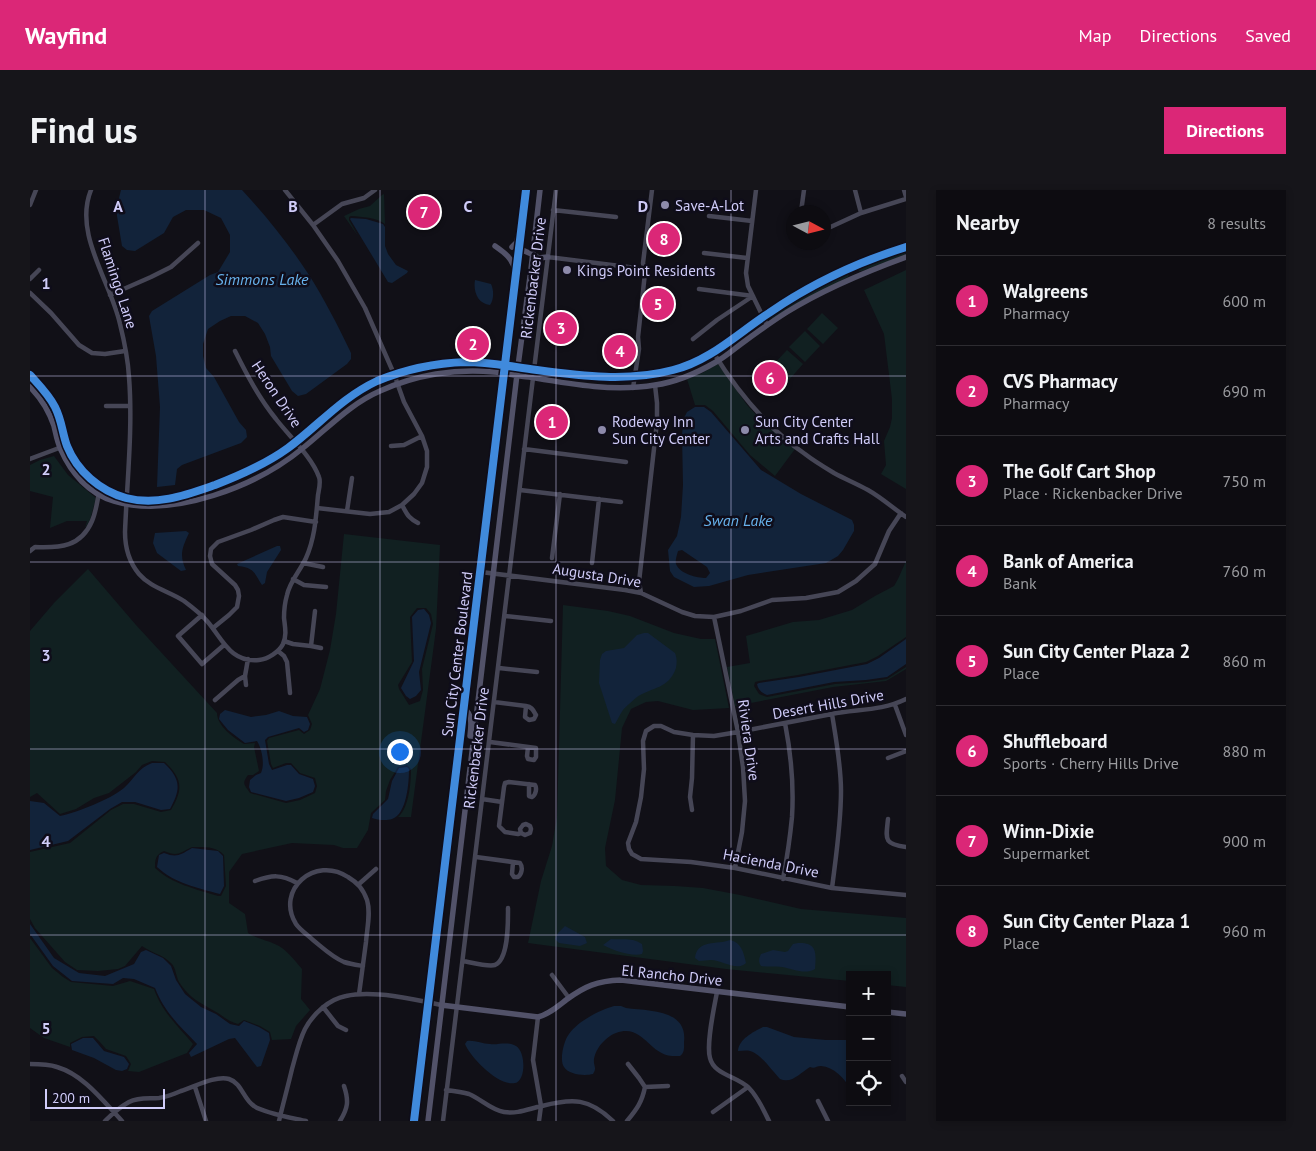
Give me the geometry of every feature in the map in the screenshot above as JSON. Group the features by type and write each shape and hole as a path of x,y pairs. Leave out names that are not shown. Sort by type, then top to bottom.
{"street":[{"path":"30,205 36,190"},
{"name":"Flamingo Lane","path":"91,190 86,218 92,247 120,323 129,374 130,406 125,544 128,556 135,569 151,585 182,600 202,615 224,645"},
{"path":"285,190 313,225 338,261 365,308 404,402 422,436 426,452 427,467 422,483 402,505 388,512 370,514 317,508"},
{"path":"313,225 342,204 364,198 375,190"},
{"name":"Sun City Center Boulevard","path":"414,1121 526,190"},
{"name":"Sun City Center Boulevard","path":"428,1121 516,375 540,190"},
{"name":"Rickenbacker Drive","path":"534,370 544,257 554,210 556,190"},
{"path":"633,388 639,349 638,338 645,273 643,263 652,190"},
{"path":"756,190 746,273 748,286 767,325"},
{"path":"802,205 804,190"},
{"path":"855,190 861,214"},
{"path":"831,227 906,198 904,190"},
{"path":"512,247 518,239 522,209 526,197"},
{"path":"554,210 616,217"},
{"path":"709,216 752,221"},
{"path":"110,295 171,266 198,243"},
{"path":"534,245 544,257"},
{"path":"495,246 511,259 516,281"},
{"path":"183,500 261,465 295,442 357,392 394,374 427,365 467,362 518,366 534,370 615,378 654,375 692,364 805,290 849,268 906,247"},
{"path":"520,248 532,255 544,257 644,268"},
{"path":"704,253 748,258"},
{"path":"531,269 536,259 544,257"},
{"path":"30,387 48,411 60,448 67,462 86,486 111,500 153,506 224,492 244,484 266,473 301,449 362,400 397,384 428,375 482,371 615,389 655,385 680,380 718,361 767,325 800,304 846,281 906,257"},
{"path":"30,279 39,270"},
{"path":"699,289 753,296"},
{"path":"30,293 52,313 79,345 92,353 105,354 125,351"},
{"path":"693,339 753,296"},
{"name":"Heron Drive","path":"235,351 253,386 275,418 315,467 320,479 316,522 311,546 286,596 284,606 286,632 284,641"},
{"path":"713,352 749,403 788,441 833,472 884,500 906,517"},
{"path":"677,369 680,380"},
{"path":"30,375 43,388 52,402 61,421 67,445 81,468 102,488 126,501"},
{"name":"Rickenbacker Drive","path":"443,1121 533,378"},
{"path":"641,593 639,582 657,422 655,385"},
{"path":"340,404 346,412"},
{"path":"106,406 130,406"},
{"path":"391,446 404,445 422,436"},
{"path":"30,459 67,445"},
{"path":"524,449 626,462"},
{"path":"261,465 266,473"},
{"path":"347,511 352,478"},
{"path":"221,482 224,492"},
{"path":"30,551 35,547 55,548 82,537 92,521 102,488"},
{"path":"520,490 621,502"},
{"path":"552,558 560,494"},
{"path":"592,563 600,499"},
{"path":"402,505 409,517 418,523"},
{"name":"Augusta Drive","path":"481,572 641,593 682,612 695,616 714,617 741,611 772,600 806,598 838,592 856,581 875,564 889,531 901,513"},
{"path":"213,628 237,607 240,596 234,585 212,564 211,549 218,542 283,517 316,522"},
{"path":"303,563 323,567"},
{"path":"294,579 304,585 326,587"},
{"path":"311,646 315,611"},
{"path":"202,615 178,636 202,664 224,645 234,654 258,660 268,658 278,651 284,641 320,648"},
{"path":"505,616 551,621"},
{"name":"Riviera Drive","path":"714,617 738,732 743,767 744,801 742,832 735,868"},
{"path":"278,651 287,662 290,693"},
{"path":"246,685 245,676 248,659"},
{"path":"499,668 538,672"},
{"path":"215,700 245,676"},
{"name":"Desert Hills Drive","path":"632,854 628,843 636,822 641,797 644,768 643,741 646,731 654,726 661,726 674,732 714,736 847,711 879,709 895,705 906,699"},
{"path":"494,702 526,706"},
{"path":"895,705 906,735"},
{"path":"464,709 468,711 471,725 467,763 470,772"},
{"path":"832,714 841,790 832,888"},
{"path":"783,879 791,826 792,788 790,749 785,723"},
{"path":"692,810 690,797 693,735"},
{"path":"490,742 528,747"},
{"path":"888,758 906,751"},
{"path":"521,832 518,834 507,832 501,829 499,824 504,788 508,782 529,784"},
{"path":"482,799 502,802"},
{"path":"888,819 886,835 889,843 895,846 906,847"},
{"name":"Hacienda Drive","path":"632,854 642,859 691,862 735,868 832,888 906,894"},
{"path":"476,857 513,862"},
{"path":"359,994 369,913 367,900 359,884 342,872 330,869 317,870 309,874 297,883 291,901 296,924 332,955 344,962 362,966"},
{"path":"359,884 376,869"},
{"path":"255,881 269,876 289,878 297,883"},
{"path":"463,961 489,965 496,964 501,960 508,929 508,908"},
{"path":"552,975 569,998"},
{"name":"El Rancho Drive","path":"538,1017 546,1015 569,998 596,983 622,980 846,1007"},
{"path":"716,992 709,1045 710,1058 715,1068 748,1086 760,1102 769,1121"},
{"path":"279,1121 306,1027 314,1016 334,1000 359,994 538,1017 533,1060 541,1106 539,1121"},
{"path":"323,1008 338,1026 346,1030"},
{"path":"891,1012 906,1014"},
{"path":"30,1064 56,1067 82,1080 122,1121"},
{"path":"627,1121 637,1110 645,1087 628,1064"},
{"path":"902,1076 906,1082"},
{"path":"105,1121 129,1102 139,1099 161,1098 218,1078 228,1079 237,1083 254,1106 306,1121"},
{"path":"340,1121 345,1112 348,1098 344,1086"},
{"path":"645,1087 668,1086"},
{"path":"713,1112 748,1086"},
{"path":"195,1087 206,1121"},
{"path":"446,1090 467,1094 501,1111 515,1113 569,1101 581,1102 600,1110 613,1121"},
{"path":"818,1101 828,1121"}],"shaded area":[{"path":"384,194 385,224 369,218 349,217 358,236 344,216 370,206"},
{"path":"904,250 906,251 905,255 859,271 858,267 860,266"},
{"path":"906,270 906,489 881,474 886,465 884,441 892,418 892,399 884,334 864,290"},
{"path":"846,272 849,274 848,277 773,319 769,318 769,315 790,302"},
{"path":"822,313 838,328 823,344 807,329"},
{"path":"805,331 820,346 805,362 789,347"},
{"path":"787,350 803,364 788,381 772,366"},
{"path":"718,364 747,405 760,419 795,449 775,476 750,455 713,411 705,405 695,405 687,379"},
{"path":"768,368 781,381 773,389 760,376"},
{"path":"54,456 68,475 96,498 90,520 85,528 87,521 67,521 50,528 53,497 30,491 30,465"},
{"path":"344,534 440,545 436,629 411,817 398,817 405,808 409,795 411,769 407,765 398,767 390,780 385,800 371,813 368,830 357,848 292,843 242,854 229,872 229,903 245,914 248,933 282,948 302,969 301,999 310,1010 296,1026 291,1039 272,1040 270,1032 260,1026 244,1020 238,1024 228,1020 192,997 179,982 172,964 165,958 142,946 125,966 118,969 98,971 77,970 65,962 35,928 30,919 30,852 70,843 111,810 123,804 134,804 161,812 171,810 178,796 179,785 175,774 165,762 152,761 142,765 109,793 94,798 76,809 60,814 37,793 30,797 30,631 54,603 88,569 136,625 217,713 223,727 244,744 255,743 254,747 259,771 253,775 248,775 244,783 250,793 286,803 300,800 315,793 317,786 315,778 300,773 291,763 273,768 267,741 269,738 299,730 304,734 310,730 312,724 308,715 320,689 330,650 336,614","holes":["417,608 426,608 431,614 433,624 422,669 423,690 420,701 409,705 398,685 412,662 410,617","192,847 214,849 224,855 226,886 221,896 177,882 155,868 156,858 164,851 178,854"]},
{"path":"906,561 906,637 866,662 759,681 755,682 754,686 759,694 767,697 835,684 887,679 906,667 906,669 886,681 833,687 735,706 727,667 750,663 746,636 793,622 819,620 852,610 894,586"},
{"path":"563,605 608,611 630,616 674,633 701,639 715,639 729,708 693,710 658,701 646,702 631,709 622,728 615,800 605,848 606,866 622,880 641,885 703,888 801,909 906,918 906,987 891,985 891,971 846,971 846,981 726,969 528,943 541,881 552,846 557,817"},
{"path":"30,938 52,968 71,982 113,986 130,981 154,989 166,1012 193,1044 187,1053 139,1072 128,1071 131,1064 126,1056 106,1049 94,1036 82,1037 70,1043 70,1047 44,1038 30,1028"}],"water":[{"name":"Simmons Lake","path":"121,190 242,190 276,230 307,272 351,353 351,359 347,364 306,394 298,396 292,391 271,356 265,334 258,323 245,316 231,316 208,329 203,344 206,368 214,377 239,422 246,430 247,437 241,443 182,465 177,469 175,485 157,487 160,407 156,356 149,316 152,311 218,272 230,252 230,235 221,218 204,210 186,210 173,217 164,233 135,251 127,250 122,246 116,210"},
{"path":"351,218 366,219 383,224 385,227 385,246 388,254 396,265 408,271 407,273 392,283 388,282"},
{"path":"475,280 491,284 493,295 490,305 482,302 477,297"},
{"name":"Swan Lake","path":"695,407 704,407 711,412 761,470 801,494 852,520 854,531 838,556 826,563 748,575 709,586 694,587 674,577 670,571 668,550 677,536 681,517 683,485 682,434 684,418 687,412","holes":["682,550 707,567 710,573 706,578 685,573 676,564 678,551"]},
{"path":"186,531 189,533 183,547 182,556 186,570 181,571 157,553 153,543 155,533"},
{"path":"280,546 281,550 267,572 265,583 262,585 251,570 237,564"},
{"path":"424,609 429,615 431,623 419,672 421,690 410,699 401,688 414,661 412,617 418,610"},
{"path":"648,633 675,653 677,660 676,668 665,684 637,697 624,709 615,724 612,723 599,683 602,654 606,651 624,648 637,635"},
{"path":"906,639 906,664 887,677 834,682 767,695 760,691 757,684 867,664"},
{"path":"225,710 251,717 279,711 293,716 307,717 310,724 308,730 304,732 299,728 268,737 265,740 269,764 272,770 291,765 299,774 313,779 315,786 313,792 286,801 251,792 249,787 250,780 261,773 262,769 263,761 260,748 257,741 245,743 228,730 219,719 220,714"},
{"path":"164,763 174,774 178,784 176,796 170,809 161,810 135,802 122,802 68,841 30,850 30,801 44,803 60,816 75,812 118,792 128,785 147,765"},
{"path":"407,767 409,769 408,789 401,811 390,820 372,818 373,814 388,799 392,781 399,768"},
{"path":"192,848 218,851 223,856 224,886 220,894 179,881 157,867 159,855 164,853 178,855"},
{"path":"30,924 54,958 79,973 105,976 134,964 141,952 146,950 163,958 171,966 176,980 185,994 201,1007 216,1014 230,1024 239,1026 244,1021 269,1033 270,1040 261,1066 257,1067 235,1038 191,1057 189,1053 197,1044 168,1012 155,988 134,979 123,978 113,984 72,981 53,966 30,934"},
{"path":"565,926 585,937 587,943 580,946 559,943 555,939"},
{"path":"611,939 638,942 642,944 642,954 628,954 603,945"},
{"path":"730,940 737,943 741,948 746,963 734,966 715,960 699,961 695,958 699,948 704,945"},
{"path":"805,943 814,950 815,969 803,972 782,967 761,966 759,960 761,954 773,950 785,952 793,944"},
{"path":"614,1006 655,1011 673,1018 680,1023 684,1031 683,1053 680,1056 664,1054 639,1035 625,1031 612,1035 600,1045 594,1058 595,1071 593,1074 577,1074 566,1070 562,1055 569,1034 590,1017"},
{"path":"763,1027 767,1027 794,1037 846,1040 846,1082 830,1068 821,1066 810,1067 792,1079 780,1079 754,1052 738,1051 744,1039"},
{"path":"83,1038 93,1038 104,1051 124,1057 129,1064 127,1069 122,1071 116,1070 94,1058 72,1050 71,1044"},
{"path":"467,1041 516,1046 522,1054 523,1060 523,1072 519,1081 508,1083 493,1076 468,1050 465,1044"}],"cycle path":[{"path":"414,1121 526,190"},
{"path":"30,375 53,403 71,455 90,479 116,495 138,500 160,500 182,496 215,485 262,464 288,448 352,395 377,381 399,373 421,367 466,362 605,377 639,376 673,370 699,360 723,346 785,302 818,283 870,260 906,247"}],"place":[{"name":"Save-A-Lot","path":"665,205"},
{"name":"Winn-Dixie","path":"424,212"},
{"name":"Sun City Center Plaza 1","path":"664,239"},
{"name":"Kings Point Residents","path":"567,270"},
{"name":"Sun City Center Plaza 2","path":"658,304"},
{"name":"The Golf Cart Shop","path":"561,328"},
{"name":"CVS Pharmacy","path":"473,344"},
{"name":"Bank of America","path":"620,351"},
{"name":"Shuffleboard","path":"770,378"},
{"name":"Walgreens","path":"552,422"},
{"name":"Rodeway Inn Sun City Center","path":"602,430"},
{"name":"Sun City Center Arts and Crafts Hall","path":"745,430"}]}
